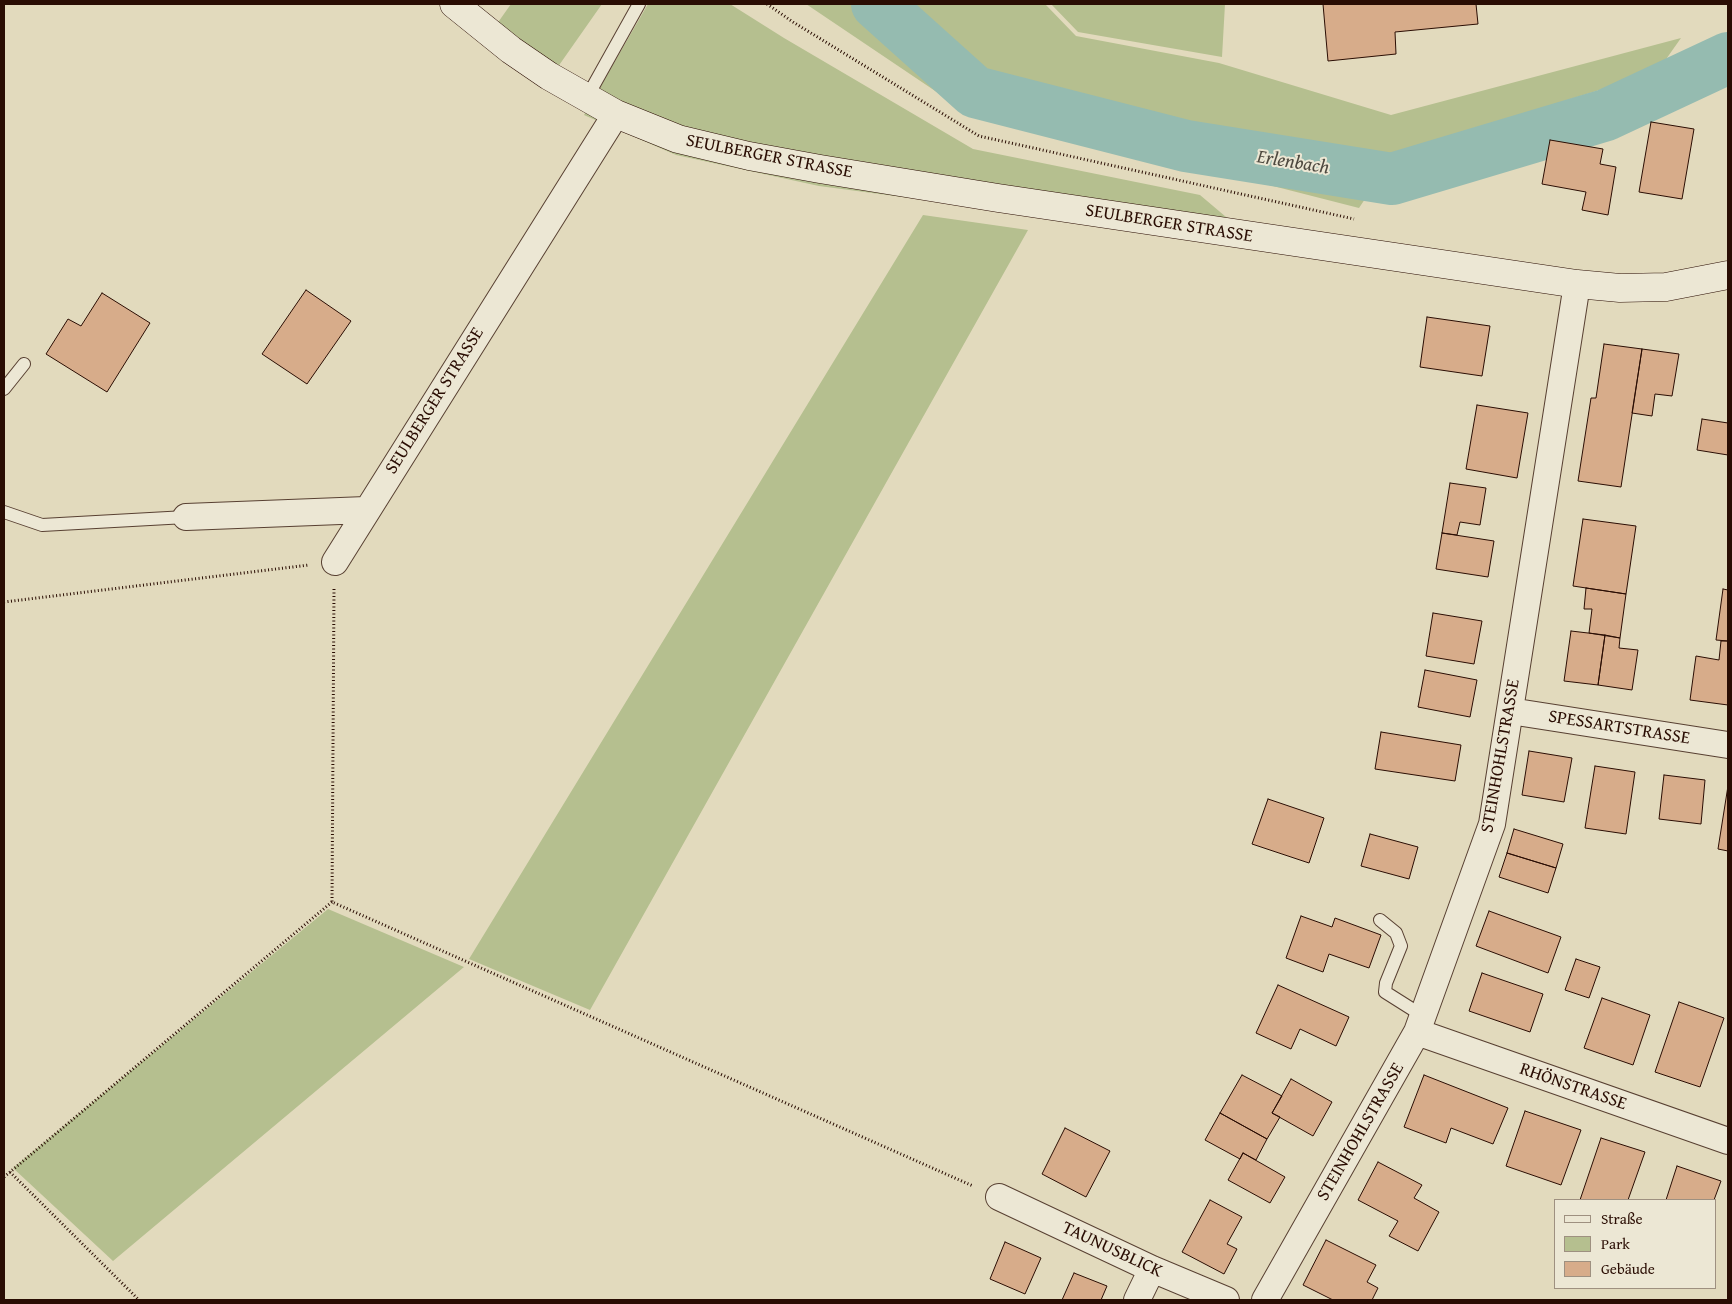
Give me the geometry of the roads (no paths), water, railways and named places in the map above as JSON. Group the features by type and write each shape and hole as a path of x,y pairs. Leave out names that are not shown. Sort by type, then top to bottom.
{"street":[{"name":"SEULBERGER STRASSE","path":"454,4 511,50 586,99 616,114 678,139 750,156 1018,201 1577,284 1620,288 1666,287 1728,275"},
{"name":"SEULBERGER STRASSE","path":"335,562 616,114"},
{"name":"STEINHOHLSTRASSE","path":"1265,1300 1420,1024 1492,824 1577,284"},
{"path":"186,517 366,510"},
{"name":"SPESSARTSTRASSE","path":"1510,711 1728,745"},
{"name":"RHÖNSTRASSE","path":"1420,1024 1728,1141"},
{"name":"TAUNUSBLICK","path":"999,1197 1152,1269 1226,1300"},
{"path":"1137,1300 1152,1269"}],"lane":[{"path":"586,99 639,4"},
{"path":"4,390 24,364"},
{"path":"4,512 42,525 186,517"},
{"path":"1380,920 1396,933 1401,946 1386,984 1385,992 1420,1024"}],"waterway":[{"name":"Erlenbach","path":"877,4 975,92 1186,146 1392,179 1606,115 1728,58"}]}
